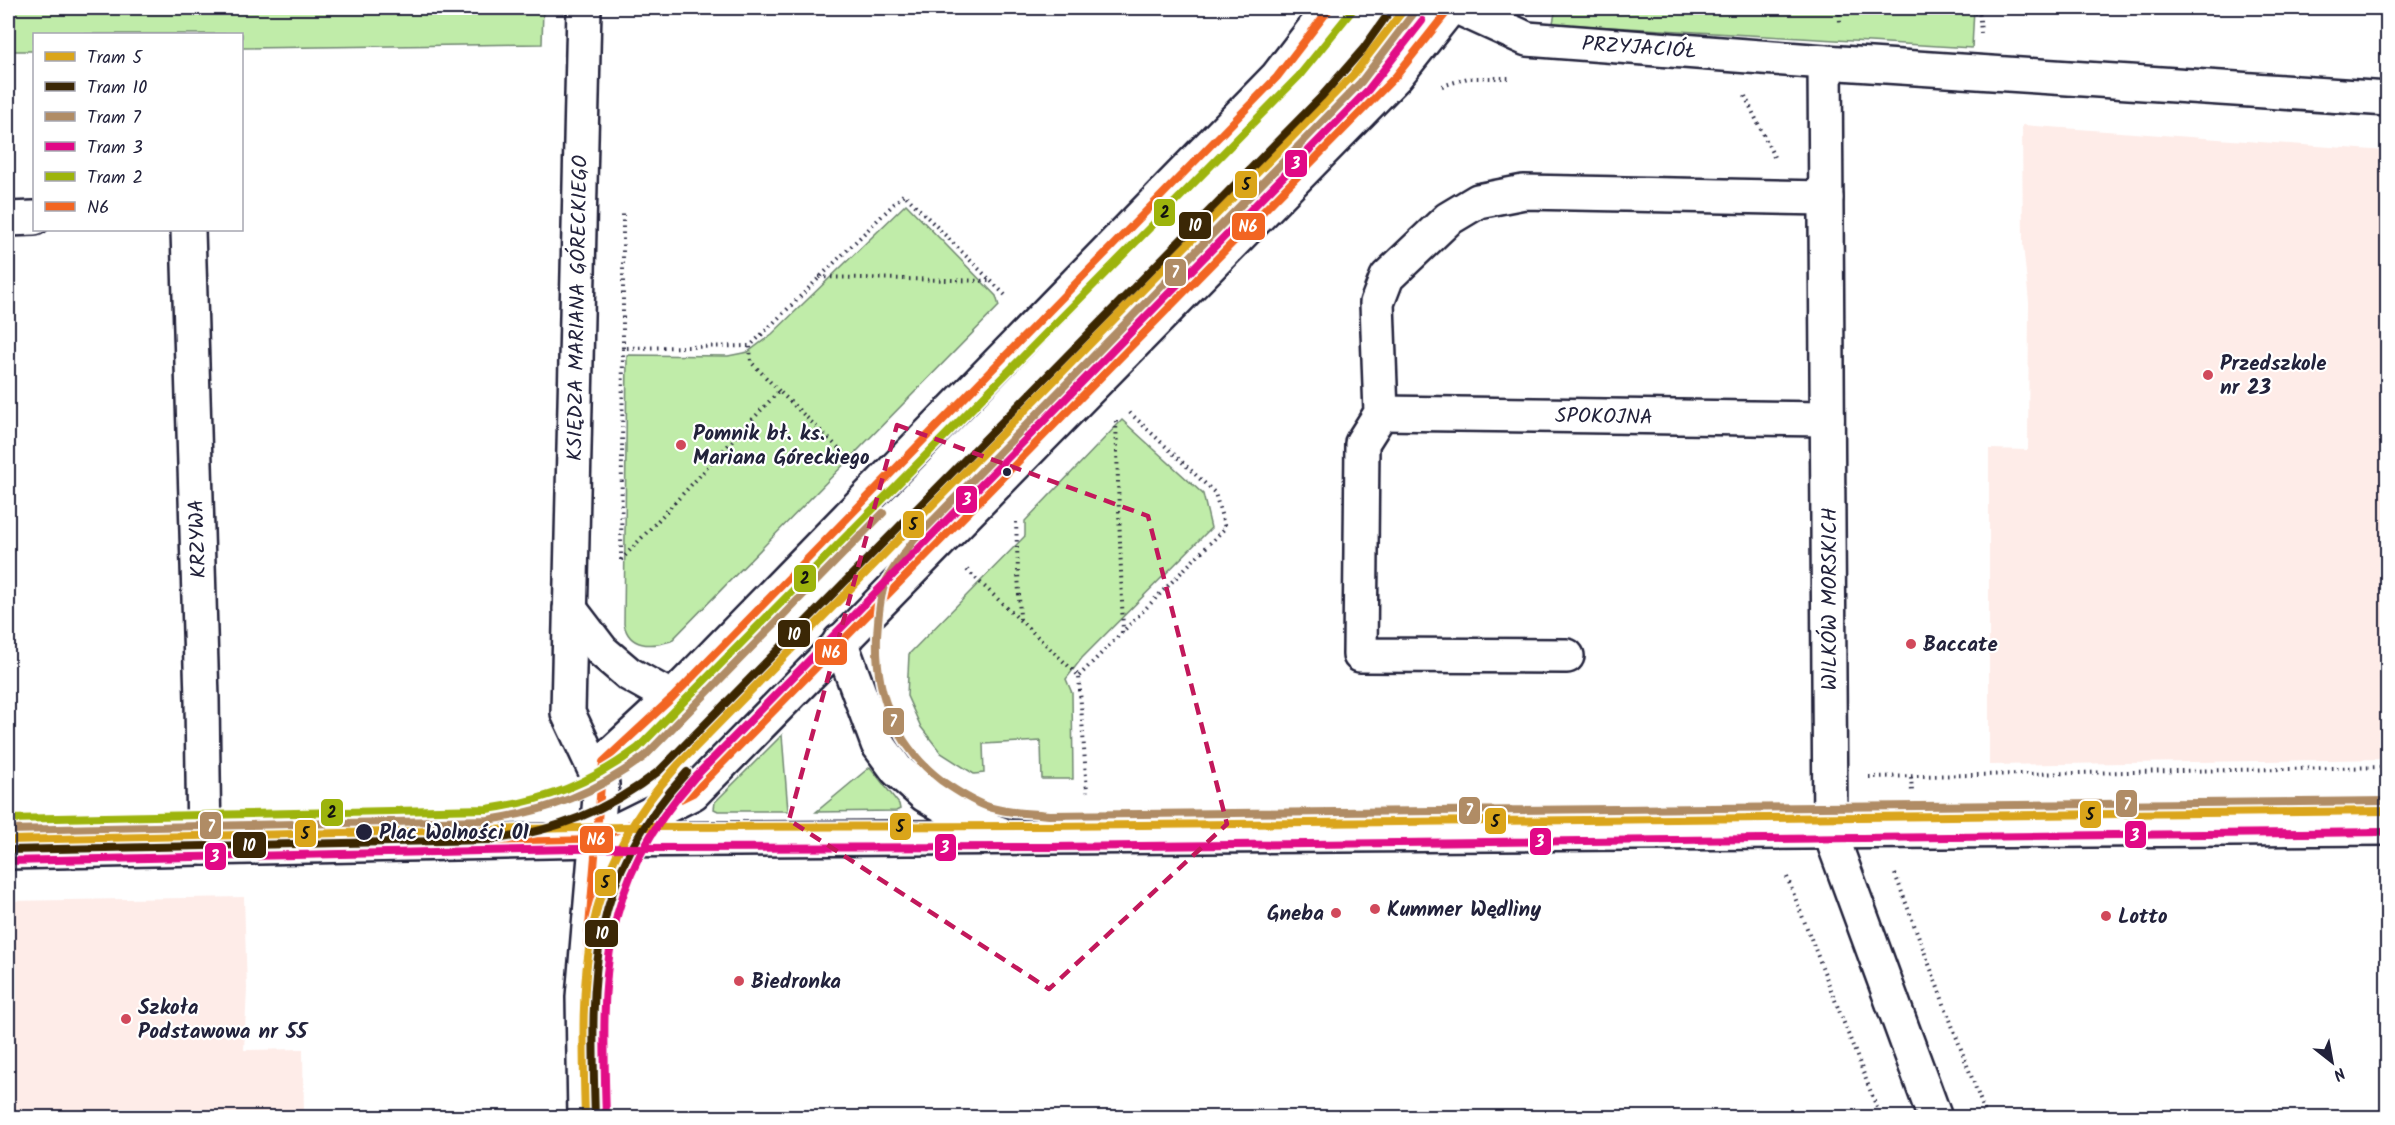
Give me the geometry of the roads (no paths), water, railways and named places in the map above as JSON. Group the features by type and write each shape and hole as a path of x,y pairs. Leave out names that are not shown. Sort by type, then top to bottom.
{"street":[{"name":"KSIĘDZA MARIANA GÓRECKIEGO","path":"584,8 568,712 602,785"},
{"path":"585,1118 583,997 603,762 672,698 1277,77 1330,8"},
{"path":"597,840 693,793 1396,76 1450,8"},
{"name":"PRZYJACIÓŁ","path":"1459,8 1527,39 1825,62 2388,99"},
{"name":"WILKÓW MORSKICH","path":"1825,62 1830,832 1935,1118"},
{"path":"1567,656 1360,655 1362,443 1381,413 1377,303 1387,277 1448,219 1478,201 1524,192 1826,198"},
{"path":"8,219 33,218"},
{"name":"KRZYWA","path":"188,231 202,699 204,848"},
{"name":"SPOKOJNA","path":"1381,413 1827,419"},
{"path":"570,609 602,651 629,674 672,698"},
{"path":"840,641 878,744 897,770 925,795 979,826 1011,838"},
{"path":"8,852 597,840 2388,828"}],"tram line":[{"name":"2","path":"8,819 487,809 529,801 567,789 620,761 638,748 1299,76 1354,8"},
{"name":"5","path":"585,1118 584,1018 586,973 592,929 603,888 621,846 646,806 679,764 1353,75 1405,8"},
{"name":"10","path":"8,850 489,840 535,831 579,818 620,798 659,771 1321,97 1363,49 1388,14"},
{"name":"7","path":"1413,14 1361,82 914,540 890,574 881,598 877,636 877,657 884,698 900,735 926,767 942,781 968,798 986,806 1049,815 2388,801"},
{"name":"3","path":"606,1117 604,1022 612,937 622,897 639,858 662,818 694,778 1368,90 1422,21"},
{"name":"7","path":"8,830 488,820 552,805 608,781 645,756 883,513"},
{"name":"10","path":"595,1118 593,1020 596,976 602,934 612,893 629,853 654,813 687,772"},
{"name":"5","path":"8,840 624,827 1049,826 2388,811"},
{"name":"3","path":"8,861 624,848 1049,847 2388,832"}],"place":[{"name":"Przedszkole nr 23","path":"2208,375"},
{"name":"Pomnik bł. ks. Mariana Góreckiego","path":"681,445"},
{"name":"Baccate","path":"1911,644"},
{"name":"Plac Wolności 01","path":"364,832"},
{"name":"Kummer Wędliny","path":"1375,909"},
{"name":"Gneba","path":"1336,913"},
{"name":"Lotto","path":"2106,916"},
{"name":"Biedronka","path":"739,981"},
{"name":"Szkoła Podstawowa nr 55","path":"126,1019"}]}
